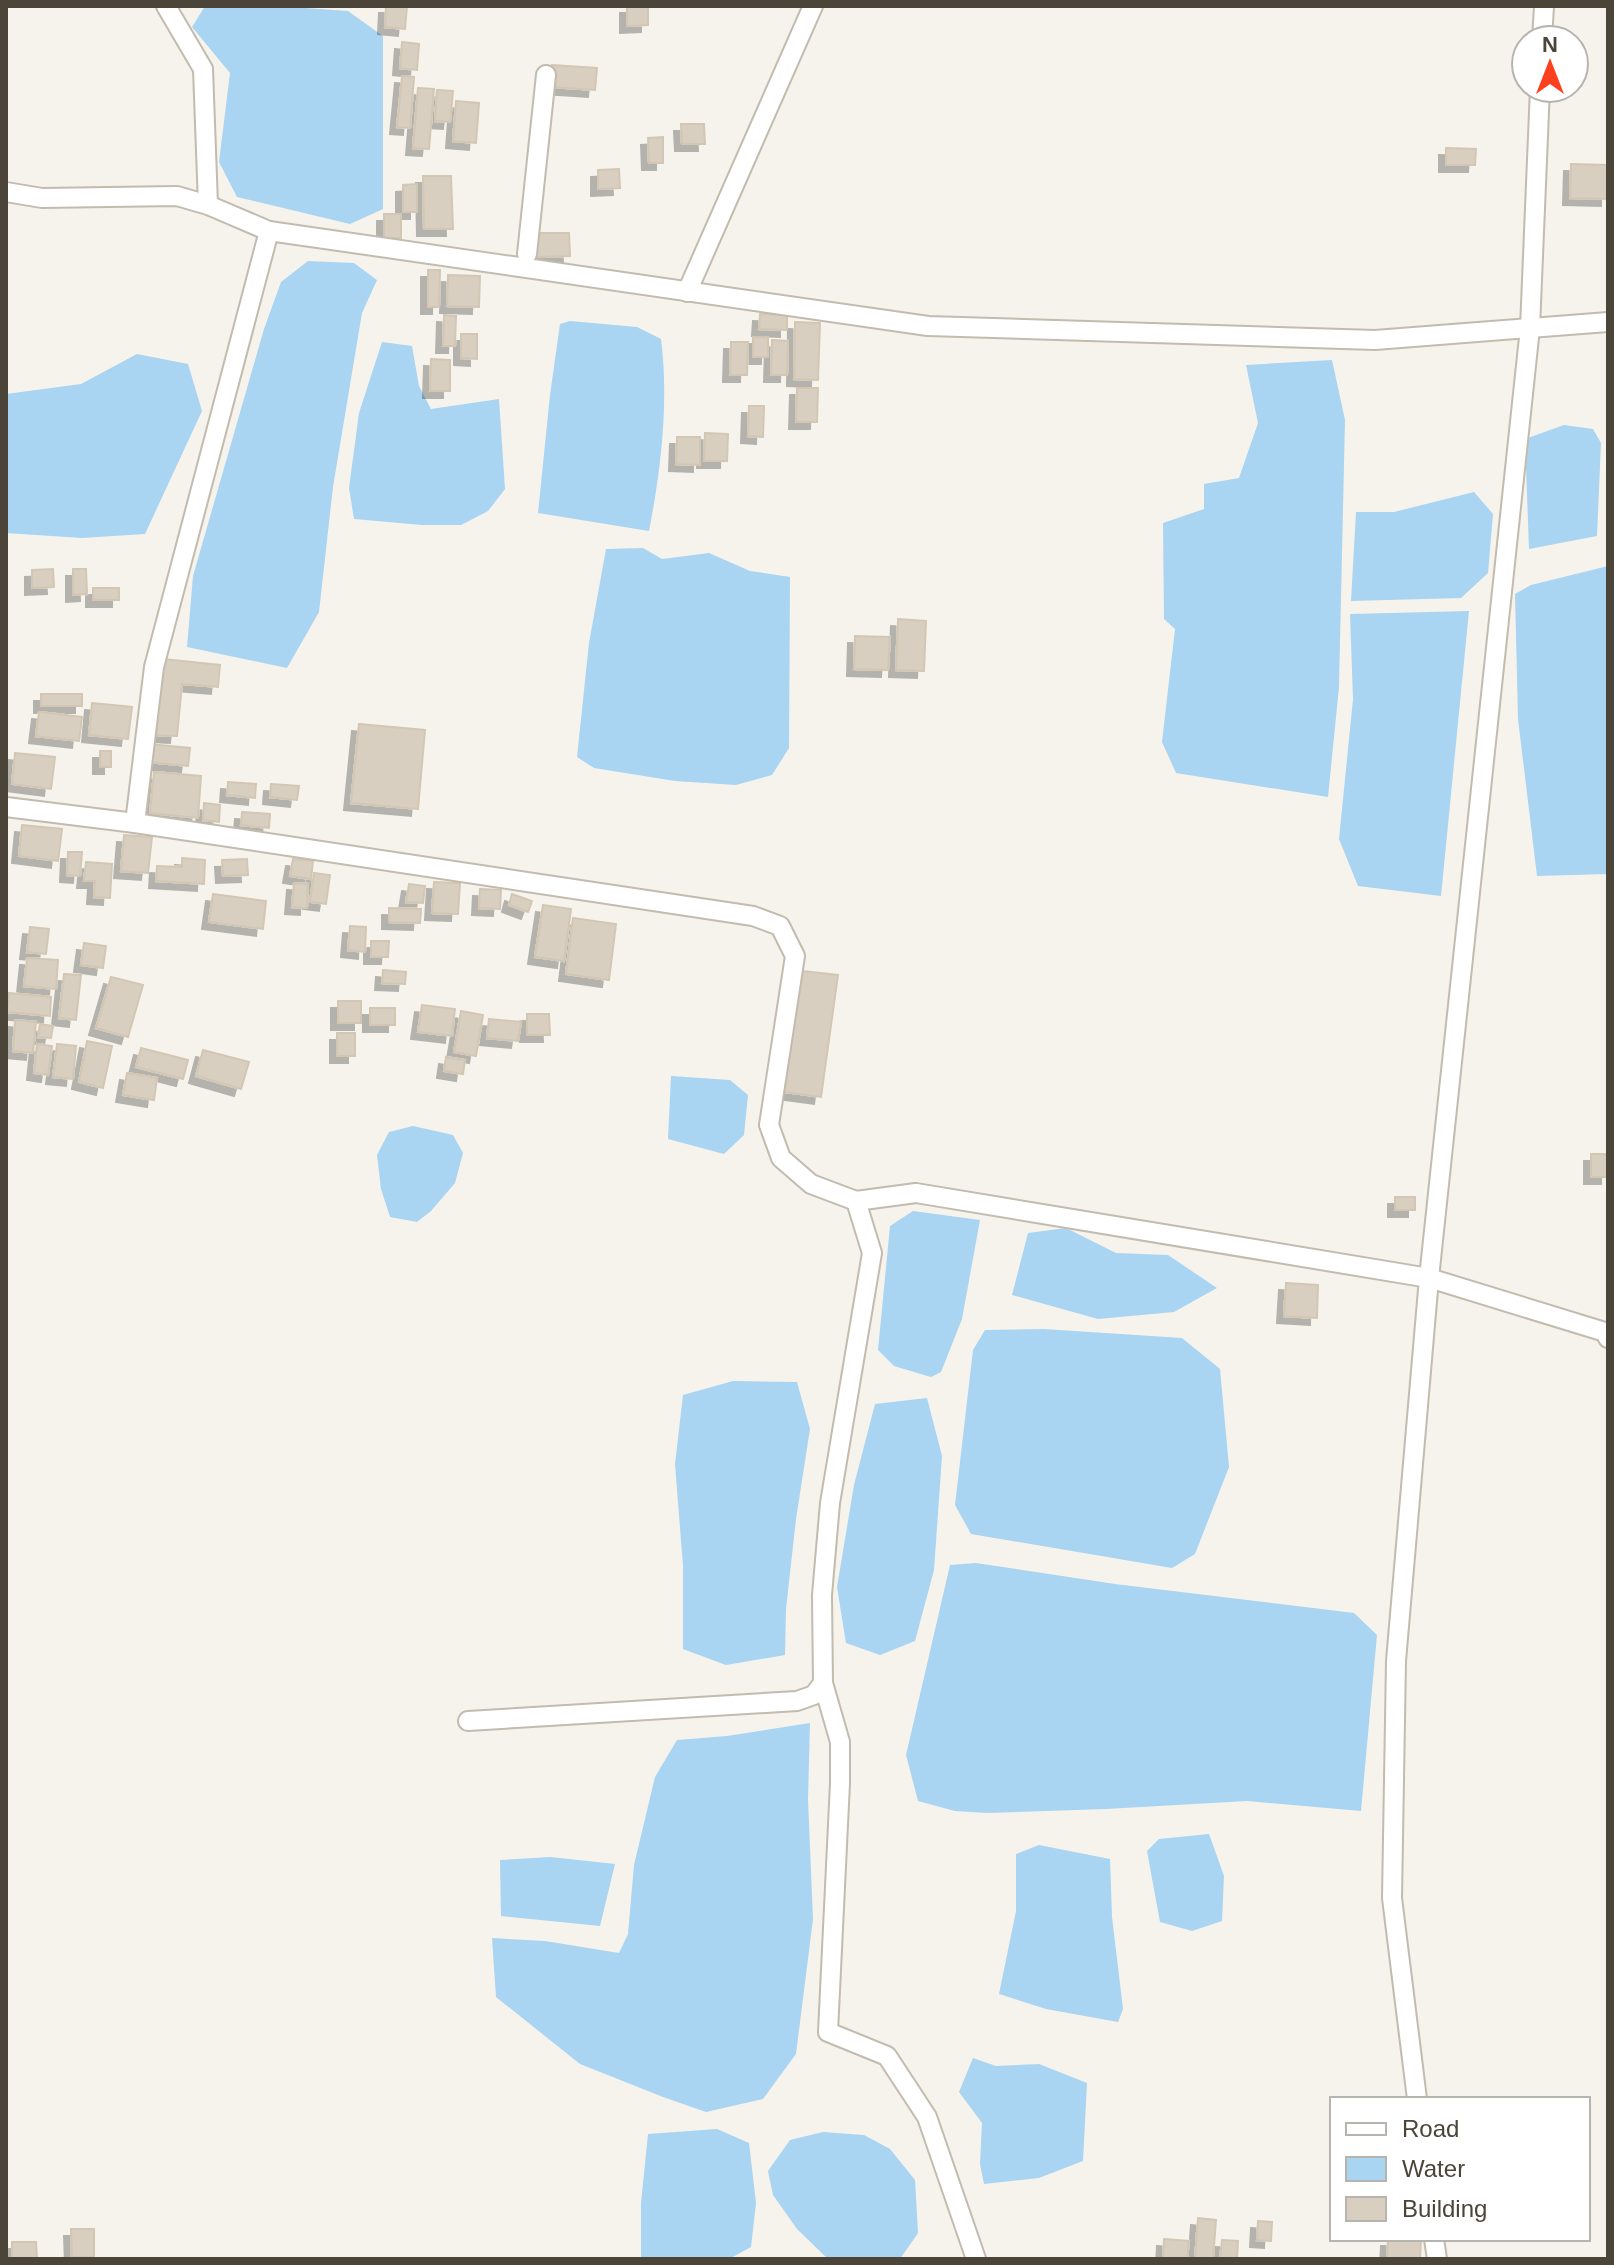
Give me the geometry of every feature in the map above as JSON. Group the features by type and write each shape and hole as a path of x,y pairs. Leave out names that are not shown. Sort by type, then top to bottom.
{"street":[{"path":"166,6 203,69 208,205"},
{"path":"687,292 813,6"},
{"path":"527,254 546,75"},
{"path":"1417,2097 1392,1898 1396,1661 1429,1278 1530,328 1539,104"},
{"path":"6,192 42,198 177,196 208,205 269,231 928,326 1375,340 1608,322"},
{"path":"135,823 154,667 269,231"},
{"path":"6,807 135,823 753,916 780,926 795,956 769,1125 781,1158 811,1184 856,1201 916,1193 1429,1278 1605,1332 1608,1338"},
{"path":"856,1201 872,1253 830,1503 822,1595 823,1683 840,1742 828,2032 887,2056 927,2117 976,2259"},
{"path":"468,1721 797,1701 814,1695 823,1683"}],"water":[{"path":"205,6 276,6 348,11 383,36 383,209 350,224 237,197 219,162 230,73 192,27"},
{"path":"308,261 354,263 377,280 362,313 333,487 319,612 287,668 187,647 193,576 264,329 281,282"},
{"path":"570,321 637,327 661,339 664,387 662,435 649,531 538,513 560,324"},
{"path":"382,342 412,346 419,386 431,409 499,399 505,489 488,511 461,525 354,519 349,488 359,413"},
{"path":"137,354 188,364 202,411 145,534 82,538 6,533 6,394 81,384"},
{"path":"1332,360 1345,420 1339,687 1328,797 1176,773 1162,742 1175,629 1164,619 1163,523 1204,509 1204,484 1239,478 1258,423 1246,365"},
{"path":"1564,425 1593,429 1601,443 1597,536 1529,549 1525,439"},
{"path":"1474,492 1493,514 1488,573 1461,598 1351,601 1356,512 1394,512"},
{"path":"643,548 662,559 709,553 750,571 790,577 789,748 772,775 736,785 675,781 594,768 577,757 589,643 606,549"},
{"path":"1608,566 1608,874 1537,876 1518,719 1515,594 1531,585"},
{"path":"1469,611 1441,896 1358,886 1339,839 1353,699 1350,614"},
{"path":"671,1076 730,1080 748,1095 744,1135 724,1154 668,1139"},
{"path":"413,1126 453,1135 463,1153 455,1183 417,1222 390,1217 381,1189 377,1155 389,1132"},
{"path":"913,1211 980,1220 962,1319 941,1372 931,1377 894,1366 878,1350 890,1226"},
{"path":"1066,1228 1116,1253 1168,1255 1217,1288 1174,1312 1098,1319 1012,1295 1028,1233"},
{"path":"1044,1329 1182,1338 1220,1369 1229,1467 1195,1554 1172,1568 971,1534 955,1505 973,1350 985,1330"},
{"path":"733,1381 797,1382 810,1429 786,1609 785,1655 726,1665 683,1649 683,1566 675,1464 683,1395"},
{"path":"927,1398 942,1456 934,1570 915,1641 880,1655 846,1643 837,1587 854,1485 875,1404"},
{"path":"976,1563 1115,1584 1354,1613 1377,1635 1361,1811 1247,1801 987,1813 955,1811 918,1801 906,1755 950,1565"},
{"path":"810,1723 808,1799 813,1919 796,2054 763,2099 706,2112 663,2097 580,2064 496,1997 492,1938 545,1941 619,1953 628,1934 634,1865 655,1777 677,1740"},
{"path":"1209,1834 1224,1876 1222,1921 1192,1931 1160,1922 1147,1851 1159,1839"},
{"path":"1039,1845 1110,1859 1112,1917 1123,2009 1118,2022 1046,2009 999,1994 1016,1911 1016,1854"},
{"path":"550,1857 615,1864 600,1926 501,1916 500,1860"},
{"path":"973,2058 996,2066 1039,2064 1087,2083 1083,2161 1039,2178 984,2184 980,2164 982,2123 959,2092"},
{"path":"717,2129 749,2143 756,2203 751,2247 729,2259 641,2259 641,2203 648,2134"},
{"path":"823,2132 864,2135 890,2149 915,2180 918,2233 900,2259 828,2259 797,2229 773,2195 768,2171 790,2140"}],"building":[{"path":"386,6 407,6 405,29 385,27"},
{"path":"627,6 648,6 648,25 627,26"},
{"path":"402,42 419,44 417,70 400,68"},
{"path":"552,65 597,68 595,90 551,87"},
{"path":"402,76 414,77 410,128 397,127"},
{"path":"418,88 434,89 429,149 413,148"},
{"path":"437,90 453,91 450,122 435,121"},
{"path":"456,101 479,103 476,143 453,141"},
{"path":"681,124 704,124 705,144 682,144"},
{"path":"663,137 663,163 649,163 648,138"},
{"path":"1446,148 1476,149 1475,165 1446,165"},
{"path":"1571,164 1608,165 1608,199 1570,198"},
{"path":"619,169 620,188 598,189 598,170"},
{"path":"423,176 451,176 453,229 424,229"},
{"path":"417,184 417,212 403,212 403,185"},
{"path":"384,214 401,214 401,238 384,238"},
{"path":"534,233 569,233 570,256 535,257"},
{"path":"428,270 440,270 439,307 428,307"},
{"path":"448,275 480,276 479,307 447,306"},
{"path":"760,314 787,315 787,330 759,329"},
{"path":"444,315 456,316 455,346 443,346"},
{"path":"795,322 820,323 818,380 794,379"},
{"path":"461,334 477,334 477,359 461,358"},
{"path":"753,337 768,337 768,357 753,357"},
{"path":"772,340 788,341 787,375 771,375"},
{"path":"731,342 748,342 747,375 730,375"},
{"path":"431,359 450,360 450,391 430,391"},
{"path":"797,388 818,388 817,422 796,422"},
{"path":"749,406 764,406 763,437 748,436"},
{"path":"705,433 728,434 727,461 704,461"},
{"path":"677,437 700,437 700,465 676,464"},
{"path":"53,569 54,587 32,588 32,570"},
{"path":"73,569 86,569 87,594 73,595"},
{"path":"93,588 119,588 119,600 93,600"},
{"path":"898,619 926,621 924,671 896,670"},
{"path":"855,636 890,637 888,670 854,669"},
{"path":"163,659 220,665 218,687 182,684 177,736 156,735"},
{"path":"41,694 82,694 82,706 41,706"},
{"path":"92,703 132,707 128,739 89,735"},
{"path":"39,712 82,717 79,741 36,736"},
{"path":"359,724 425,730 418,809 351,803"},
{"path":"149,744 190,748 188,766 148,762"},
{"path":"100,751 111,751 111,767 100,767"},
{"path":"15,753 55,757 51,789 12,784"},
{"path":"154,772 201,776 198,818 150,813"},
{"path":"228,782 256,784 255,798 227,795"},
{"path":"271,784 299,786 297,800 270,797"},
{"path":"204,803 220,805 219,822 203,820"},
{"path":"242,812 270,814 269,828 241,825"},
{"path":"22,825 62,829 58,861 19,856"},
{"path":"124,835 152,837 148,873 121,871"},
{"path":"68,852 82,852 80,876 67,875"},
{"path":"182,858 205,860 204,884 156,881 157,866 182,867"},
{"path":"247,859 248,875 223,876 222,860"},
{"path":"293,859 313,861 311,879 290,876"},
{"path":"86,862 112,864 110,898 94,897 95,881 84,881"},
{"path":"314,873 330,875 326,904 310,902"},
{"path":"434,882 460,883 458,914 432,913"},
{"path":"294,883 308,884 307,908 292,907"},
{"path":"409,884 425,886 423,903 406,902"},
{"path":"480,889 501,890 500,909 479,908"},
{"path":"213,894 266,901 263,929 209,922"},
{"path":"512,894 532,901 528,912 509,905"},
{"path":"543,905 571,909 564,961 535,957"},
{"path":"389,908 421,909 420,923 389,922"},
{"path":"573,918 616,924 609,980 566,974"},
{"path":"350,926 366,927 365,952 348,950"},
{"path":"30,927 49,929 46,954 27,952"},
{"path":"371,941 389,941 388,957 371,957"},
{"path":"84,943 106,946 103,968 81,965"},
{"path":"27,958 58,960 56,989 24,986"},
{"path":"383,970 406,972 405,984 382,983"},
{"path":"802,971 838,975 821,1097 784,1092"},
{"path":"64,974 81,975 76,1020 59,1018"},
{"path":"111,977 143,985 128,1037 96,1028"},
{"path":"9,993 51,997 50,1016 7,1012"},
{"path":"338,1001 361,1001 361,1023 338,1023"},
{"path":"422,1005 455,1009 452,1036 418,1032"},
{"path":"370,1008 395,1008 395,1025 370,1025"},
{"path":"461,1011 483,1015 476,1056 454,1052"},
{"path":"527,1014 549,1014 550,1035 527,1035"},
{"path":"489,1019 521,1022 518,1041 487,1038"},
{"path":"15,1020 36,1022 33,1053 13,1051"},
{"path":"40,1024 53,1026 51,1038 38,1037"},
{"path":"337,1033 355,1033 355,1056 337,1056"},
{"path":"87,1041 112,1046 103,1088 79,1082"},
{"path":"37,1044 52,1046 48,1075 34,1073"},
{"path":"57,1044 76,1046 73,1079 53,1077"},
{"path":"141,1048 188,1060 183,1079 136,1067"},
{"path":"203,1050 249,1062 241,1089 196,1076"},
{"path":"446,1057 465,1060 463,1074 444,1071"},
{"path":"127,1073 157,1078 154,1100 123,1095"},
{"path":"1591,1154 1608,1154 1608,1177 1591,1177"},
{"path":"1395,1197 1415,1197 1415,1210 1395,1210"},
{"path":"1286,1283 1318,1285 1317,1318 1284,1316"},
{"path":"1198,2218 1216,2220 1213,2259 1195,2259"},
{"path":"1258,2221 1272,2222 1271,2241 1257,2240"},
{"path":"71,2229 94,2229 94,2257 72,2257"},
{"path":"1164,2239 1189,2241 1187,2259 1163,2259"},
{"path":"1222,2240 1238,2241 1237,2259 1220,2259"},
{"path":"1388,2241 1421,2241 1420,2259 1387,2259"},
{"path":"12,2242 36,2242 37,2259 12,2259"}]}
